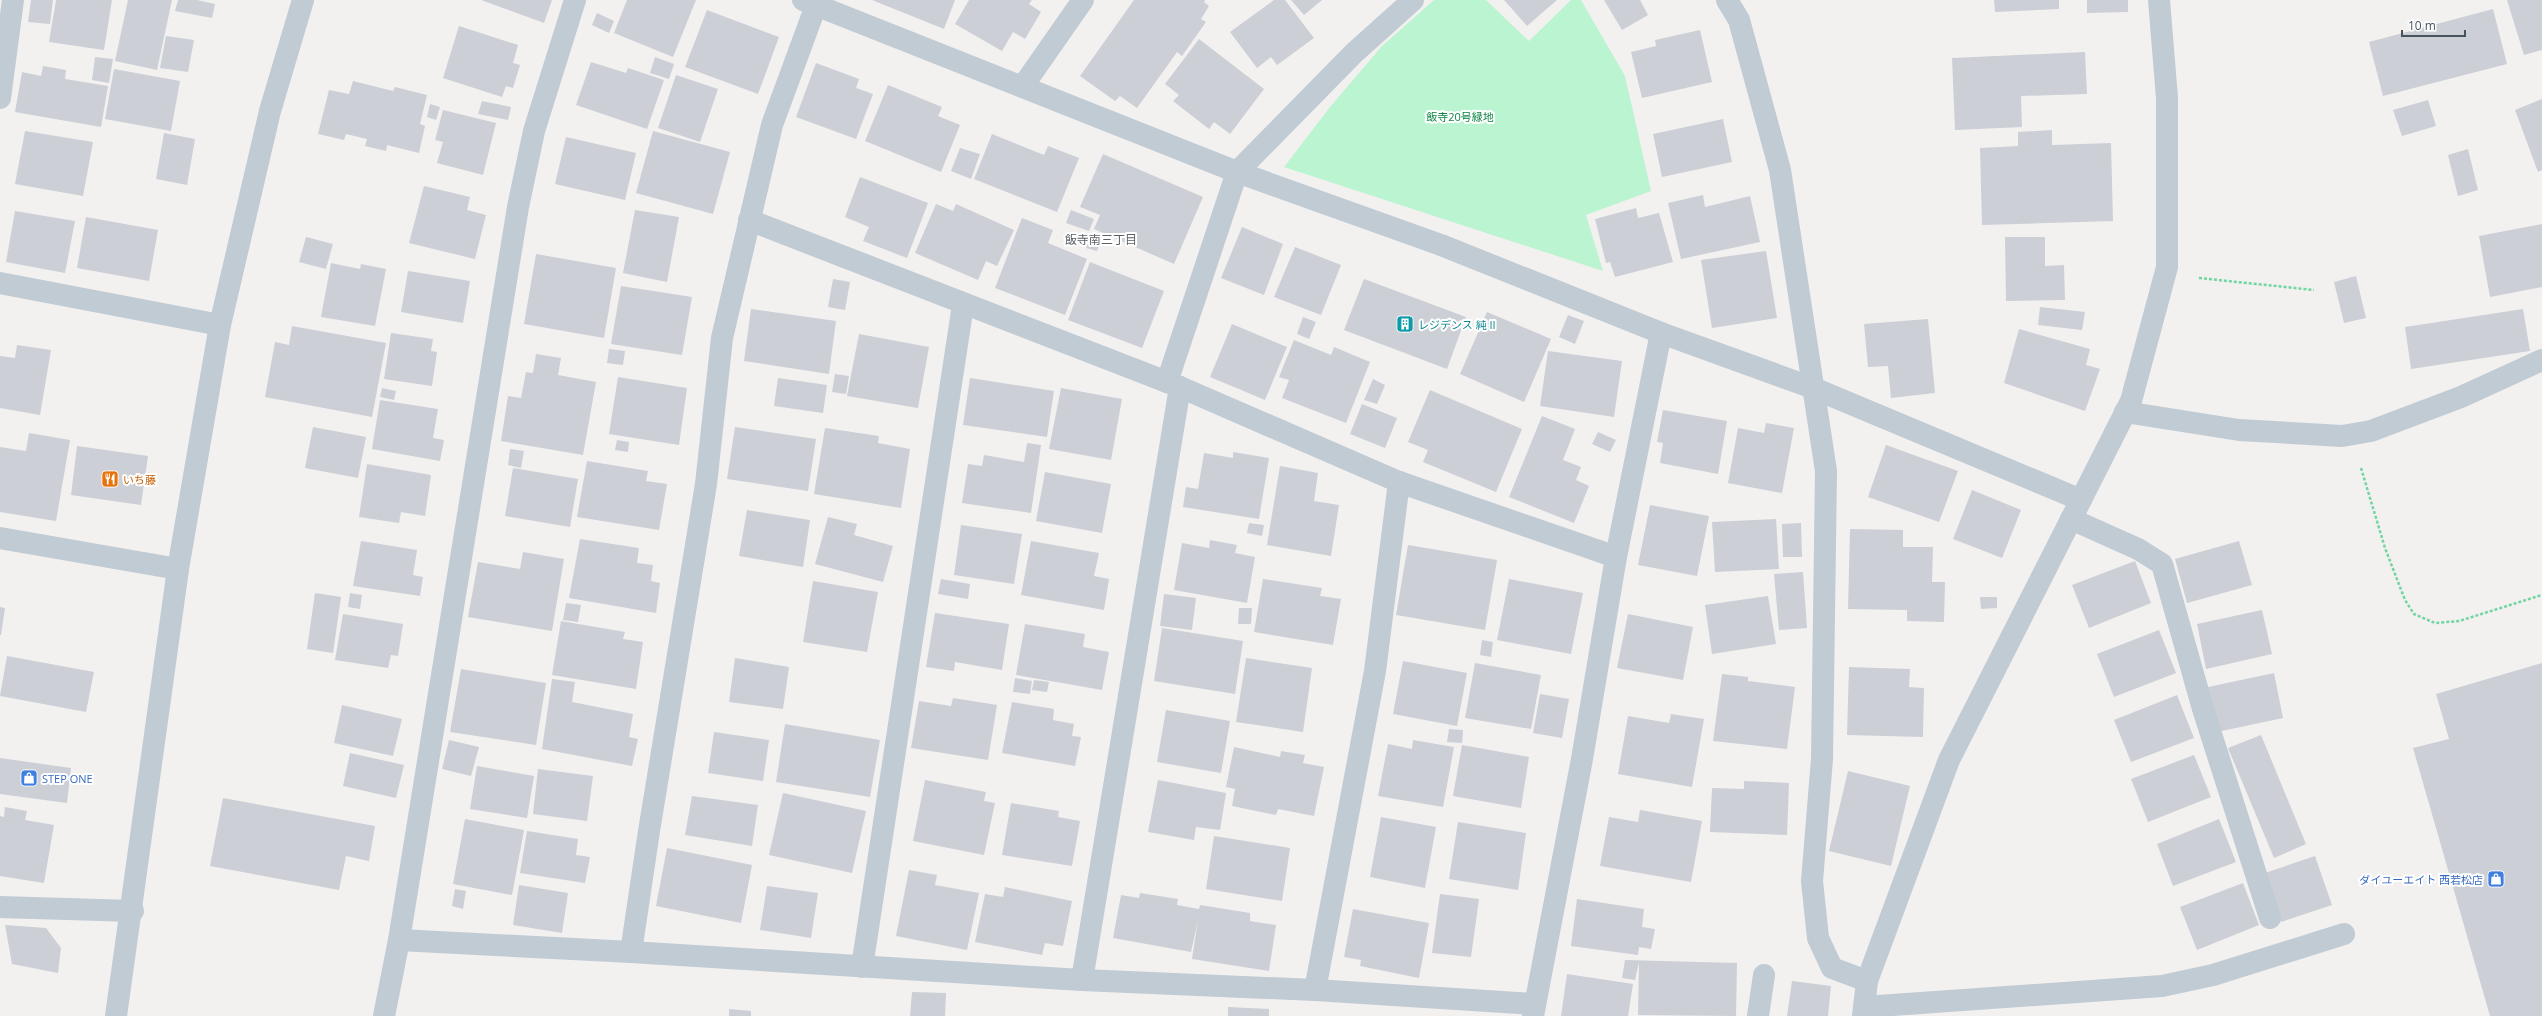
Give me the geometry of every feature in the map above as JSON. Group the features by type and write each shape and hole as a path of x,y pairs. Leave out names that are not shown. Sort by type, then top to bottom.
{"street":[{"path":"0,98 13,0"},
{"path":"116,1016 133,911 178,569 220,325 270,111 303,0"},
{"path":"384,1016 399,940 518,207 534,131 575,0"},
{"path":"1023,86 1083,0"},
{"path":"1082,980 1174,385 1237,172 1354,53 1412,0"},
{"path":"1727,0 1739,20 1780,170 1826,472 1822,759 1812,881 1818,938 1832,968 1867,981"},
{"path":"2159,0 2167,98 2167,267 2131,401 2124,412 1949,760 1867,981 1863,1012 2162,986 2213,975 2344,934"},
{"path":"631,952 649,831 706,484 722,338 772,125 812,1 1237,172 1441,245 1661,333 1813,388 2076,510 2162,564 2203,709 2270,918"},
{"path":"749,220 963,305 1174,385 1399,482 1616,557"},
{"path":"0,283 220,325"},
{"path":"862,967 963,305"},
{"path":"399,940 631,952 1082,980 1315,990 1533,1010 1582,759 1616,557 1661,333"},
{"path":"2124,412 2239,430 2351,435 2371,431 2461,398 2542,360"},
{"path":"1315,990 1375,671 1399,482"},
{"path":"0,538 178,569"},
{"path":"0,907 133,911"},
{"path":"1758,1016 1764,975"}],"path":[{"path":"2167,267 2197,278 2314,290"},
{"path":"2351,435 2385,548 2405,600 2414,614 2435,623 2459,622 2542,595"}],"green space":[{"name":"飯寺20号緑地","path":"1434,0 1486,0 1529,41 1571,0 1581,0 1625,76 1651,191 1586,215 1603,271 1284,167 1330,107 1382,46"}],"building":[{"path":"31,0 53,0 50,24 28,22"},
{"path":"56,0 112,0 104,50 49,42"},
{"path":"128,0 172,0 157,70 115,61"},
{"path":"178,0 197,0 215,4 212,18 175,11"},
{"path":"481,0 552,0 544,23"},
{"path":"627,0 696,0 673,57 614,33"},
{"path":"872,0 955,0 944,29"},
{"path":"969,0 1032,0 1029,4 1041,12 1025,39 1013,32 1002,51 955,24"},
{"path":"1134,0 1205,0 1204,2 1209,6 1201,19 1206,22 1182,56 1177,52 1137,108 1120,96 1115,101 1080,76"},
{"path":"1274,0 1285,0 1314,38 1277,65 1271,57 1257,68 1230,32"},
{"path":"1291,0 1322,0 1304,15"},
{"path":"1504,0 1557,0 1527,26"},
{"path":"1604,0 1640,0 1648,15 1622,30"},
{"path":"1994,0 2059,0 2059,9 1995,12"},
{"path":"2087,0 2128,0 2128,12 2087,13"},
{"path":"2507,0 2542,0 2542,50 2524,55"},
{"path":"2493,9 2507,64 2383,96 2369,42"},
{"path":"707,10 779,37 758,94 685,67"},
{"path":"597,13 614,21 609,33 592,25"},
{"path":"459,26 518,45 513,63 520,65 513,88 506,86 502,97 443,78"},
{"path":"1700,30 1712,82 1642,98 1631,52 1656,46 1655,40"},
{"path":"166,36 194,40 188,72 160,68"},
{"path":"1199,39 1264,89 1230,134 1214,122 1209,129 1173,101 1179,95 1165,84"},
{"path":"2085,52 2087,94 2021,96 2022,127 1955,130 1952,58"},
{"path":"95,57 113,59 109,83 92,80"},
{"path":"655,57 674,64 669,79 650,73"},
{"path":"591,62 626,73 628,68 664,80 647,129 576,105"},
{"path":"816,63 859,79 856,88 873,94 856,139 796,117"},
{"path":"43,66 66,70 65,79 108,86 101,127 15,112 22,72 41,76"},
{"path":"114,69 180,81 171,131 105,119"},
{"path":"676,75 718,89 700,142 658,128"},
{"path":"353,81 393,91 395,87 427,95 420,124 425,126 419,153 387,145 386,151 365,146 367,139 346,134 344,140 318,134 329,90 349,94"},
{"path":"888,85 942,107 938,116 960,125 941,172 865,141"},
{"path":"2542,99 2542,170 2538,172 2515,110"},
{"path":"2428,100 2436,126 2402,136 2393,110"},
{"path":"482,101 511,107 508,120 478,114"},
{"path":"430,104 440,107 436,120 427,117"},
{"path":"443,110 496,123 483,175 437,163 443,142 435,140"},
{"path":"1723,119 1732,162 1662,177 1653,134"},
{"path":"2052,130 2052,145 2111,143 2113,221 1982,225 1980,148 2018,146 2018,132"},
{"path":"25,131 93,142 83,196 15,184"},
{"path":"653,131 730,152 713,214 636,193"},
{"path":"164,133 195,139 187,185 156,179"},
{"path":"992,134 1044,155 1048,146 1079,158 1057,212 974,179"},
{"path":"566,137 636,153 625,200 555,184"},
{"path":"960,148 980,154 971,179 951,171"},
{"path":"2468,149 2478,190 2458,196 2448,155"},
{"path":"1103,154 1203,197 1174,264 1094,229 1100,215 1080,207"},
{"path":"860,177 928,203 907,258 863,241 869,227 845,217"},
{"path":"424,186 470,197 467,210 486,215 475,259 409,243"},
{"path":"1703,195 1705,207 1750,196 1760,242 1681,259 1668,203"},
{"path":"936,204 953,211 956,204 1014,230 997,266 986,261 978,280 915,253"},
{"path":"1636,208 1638,218 1659,213 1673,262 1615,277 1610,262 1606,263 1595,219"},
{"path":"635,210 679,217 667,282 623,273"},
{"path":"1071,210 1094,219 1089,231 1066,223"},
{"path":"15,211 75,221 65,273 6,262"},
{"path":"86,217 158,230 149,281 77,268"},
{"path":"1022,218 1053,230 1048,243 1087,259 1065,315 995,288"},
{"path":"2542,224 2542,287 2490,297 2479,236"},
{"path":"1242,227 1283,244 1264,295 1221,278"},
{"path":"1091,236 1101,240 1097,251 1086,248"},
{"path":"306,237 333,244 326,269 299,262"},
{"path":"2005,237 2045,237 2045,266 2064,265 2065,300 2006,301"},
{"path":"1295,247 1341,265 1321,315 1274,297"},
{"path":"1766,251 1777,318 1712,328 1701,260"},
{"path":"536,254 616,268 604,338 524,324"},
{"path":"1090,262 1164,291 1142,348 1068,320"},
{"path":"331,263 360,269 361,264 386,269 375,326 321,317"},
{"path":"408,271 470,281 463,323 401,312"},
{"path":"2356,276 2366,318 2344,323 2334,282"},
{"path":"833,279 850,282 845,310 828,307"},
{"name":"レジデンス 純 II","path":"1364,279 1466,317 1447,369 1344,330"},
{"path":"621,286 692,297 682,355 611,344"},
{"path":"2040,307 2085,312 2082,330 2038,325"},
{"path":"751,309 836,321 829,374 744,361"},
{"path":"2523,309 2530,351 2411,369 2405,327"},
{"path":"1487,312 1551,339 1524,402 1460,374"},
{"path":"1568,315 1584,321 1575,344 1559,337"},
{"path":"1303,317 1316,322 1309,339 1297,334"},
{"path":"1928,319 1935,393 1891,398 1888,366 1868,367 1864,324"},
{"path":"1232,324 1287,347 1265,400 1210,377"},
{"path":"292,326 386,343 372,417 265,397 275,342 289,345"},
{"path":"2019,329 2090,349 2086,365 2100,369 2085,411 2004,383"},
{"path":"391,333 433,339 431,351 437,352 432,386 384,379"},
{"path":"859,334 929,347 918,408 847,396"},
{"path":"1294,340 1331,355 1334,347 1370,362 1346,423 1282,398 1289,380 1279,377"},
{"path":"17,345 51,350 40,415 0,408 0,356 15,358"},
{"path":"609,349 625,351 623,365 607,363"},
{"path":"1548,351 1622,361 1614,417 1540,406"},
{"path":"536,354 561,358 558,375 596,382 583,455 501,441 508,396 521,398 526,372 533,373"},
{"path":"835,374 849,376 846,394 832,392"},
{"path":"618,377 687,388 679,445 609,434"},
{"path":"778,378 827,385 823,413 774,406"},
{"path":"970,378 1054,391 1047,437 963,425"},
{"path":"1373,379 1385,385 1377,404 1364,400"},
{"path":"382,388 396,391 394,400 380,397"},
{"path":"1061,388 1122,399 1111,460 1049,449"},
{"path":"1430,390 1522,429 1496,492 1423,462 1428,450 1408,442"},
{"path":"380,400 438,409 433,438 444,440 440,461 372,449"},
{"path":"1362,404 1397,418 1385,448 1350,434"},
{"path":"1663,410 1727,421 1718,474 1660,463 1663,443 1657,442"},
{"path":"1542,416 1575,429 1563,460 1581,467 1576,480 1589,486 1574,523 1509,497"},
{"path":"1766,423 1794,428 1782,493 1728,483 1738,428 1764,433"},
{"path":"313,427 366,437 358,478 305,468"},
{"path":"735,427 816,439 808,491 727,479"},
{"path":"825,428 879,436 878,443 910,449 901,508 814,494"},
{"path":"1598,432 1616,440 1610,452 1592,444"},
{"path":"29,433 70,440 56,521 0,512 0,447 26,451"},
{"path":"617,440 629,442 628,452 615,450"},
{"path":"1027,443 1041,445 1031,513 962,503 968,464 982,466 984,455 1024,462"},
{"path":"1886,445 1958,471 1939,522 1868,497"},
{"path":"77,446 148,456 141,505 71,495"},
{"path":"510,449 524,451 521,468 508,465"},
{"path":"1233,452 1269,458 1259,519 1183,507 1186,487 1198,489 1204,453 1233,458"},
{"path":"587,461 648,471 646,481 667,484 659,530 577,517"},
{"path":"367,464 431,475 425,516 401,512 399,523 359,517"},
{"path":"1280,466 1318,473 1314,501 1339,505 1331,556 1267,545"},
{"path":"513,468 578,479 570,527 505,516"},
{"path":"1045,472 1111,484 1102,533 1036,521"},
{"path":"1972,490 2021,510 2002,558 1953,539"},
{"path":"1650,505 1709,516 1697,576 1638,565"},
{"path":"747,510 810,520 803,567 739,556"},
{"path":"828,517 857,524 854,535 893,546 883,582 815,564"},
{"path":"1776,519 1779,569 1715,572 1712,522"},
{"path":"1249,523 1264,525 1262,536 1247,533"},
{"path":"1801,523 1802,557 1783,557 1782,524"},
{"path":"961,525 1022,534 1014,584 954,575"},
{"path":"1850,529 1903,530 1903,547 1933,547 1932,582 1945,582 1944,622 1907,621 1907,610 1848,609"},
{"path":"580,539 639,548 637,563 653,565 651,581 660,583 656,613 569,598"},
{"path":"1210,540 1237,545 1235,553 1255,557 1247,603 1174,590 1182,543 1209,548"},
{"path":"361,541 417,550 413,575 423,577 420,596 353,586"},
{"path":"1031,541 1099,553 1094,576 1109,579 1104,610 1021,595"},
{"path":"2239,541 2252,585 2187,603 2175,559"},
{"path":"1408,545 1497,560 1485,630 1396,615"},
{"path":"523,552 564,559 552,631 468,617 478,562 520,569"},
{"path":"2135,561 2151,603 2089,628 2072,585"},
{"path":"1803,572 1807,628 1779,630 1774,574"},
{"path":"941,579 970,584 968,599 938,594"},
{"path":"1263,579 1322,588 1320,596 1341,599 1333,645 1254,632"},
{"path":"1509,579 1583,593 1571,654 1497,640"},
{"path":"813,581 878,592 867,652 803,642"},
{"path":"315,593 341,597 333,653 307,649"},
{"path":"350,593 362,595 360,609 348,607"},
{"path":"1164,594 1196,598 1192,630 1160,626"},
{"path":"1768,596 1776,644 1712,654 1705,605"},
{"path":"1980,597 1997,597 1997,608 1981,609"},
{"path":"566,603 581,605 578,622 563,620"},
{"path":"0,607 5,608 1,635 0,635"},
{"path":"1239,608 1252,608 1251,624 1238,624"},
{"path":"2262,610 2272,654 2206,669 2197,624"},
{"path":"935,613 1009,624 1002,670 955,662 954,671 926,667"},
{"path":"343,614 403,624 398,656 391,655 388,668 335,660"},
{"path":"1628,614 1693,627 1683,680 1617,668"},
{"path":"561,621 625,632 623,639 643,642 636,689 552,675"},
{"path":"1025,624 1085,634 1083,647 1109,652 1102,690 1016,675"},
{"path":"1162,628 1243,641 1235,694 1154,681"},
{"path":"2159,630 2176,673 2114,697 2097,654"},
{"path":"1482,640 1493,642 1491,657 1480,655"},
{"path":"7,656 94,672 86,712 0,696"},
{"path":"735,658 789,667 783,709 729,702"},
{"path":"1246,658 1312,668 1303,732 1236,722"},
{"path":"1403,661 1467,673 1457,726 1393,714"},
{"path":"1475,663 1541,675 1531,729 1465,718"},
{"name":"ダイユーエイト 西若松店","path":"2542,663 2542,1016 2490,1016 2413,748 2449,739 2436,694"},
{"path":"1849,667 1910,669 1909,687 1924,688 1923,737 1847,735"},
{"path":"461,669 546,683 536,745 450,732"},
{"path":"2274,673 2283,718 2217,732 2208,687"},
{"path":"1722,674 1748,677 1748,681 1795,687 1787,749 1713,741"},
{"path":"1015,678 1032,681 1030,694 1013,692"},
{"path":"552,679 575,682 572,702 633,714 629,737 638,739 632,766 542,749"},
{"path":"1034,680 1049,682 1047,692 1032,690"},
{"path":"1540,694 1569,699 1562,738 1533,733"},
{"path":"2177,695 2194,738 2131,762 2114,720"},
{"path":"953,698 997,705 988,760 911,748 919,701 951,706"},
{"path":"1012,702 1054,709 1053,720 1074,724 1072,736 1081,737 1075,766 1002,753"},
{"path":"342,705 402,719 393,756 334,743"},
{"path":"1166,710 1230,721 1221,773 1157,762"},
{"path":"1671,714 1704,719 1692,787 1618,774 1628,716 1669,723"},
{"path":"785,724 880,740 870,797 776,782"},
{"path":"1449,729 1463,730 1462,743 1447,742"},
{"path":"714,732 769,740 763,781 708,773"},
{"path":"2261,735 2306,844 2274,858 2228,748"},
{"path":"449,740 479,747 471,776 442,769"},
{"path":"1413,740 1454,747 1443,807 1378,796 1388,744 1412,749"},
{"path":"1462,745 1529,757 1521,808 1453,796"},
{"path":"1234,747 1280,757 1281,751 1305,755 1303,763 1324,767 1314,816 1278,809 1276,815 1232,806 1235,789 1226,787"},
{"path":"350,753 404,765 396,798 343,786"},
{"path":"2194,755 2211,797 2148,822 2131,779"},
{"path":"0,758 71,768 67,803 0,794"},
{"path":"477,766 534,776 527,818 470,809"},
{"path":"538,769 593,776 587,821 533,814"},
{"path":"1848,771 1910,786 1891,866 1829,851"},
{"path":"925,780 986,792 984,801 995,803 984,855 913,841"},
{"path":"1158,780 1226,793 1220,830 1196,827 1194,840 1148,832"},
{"path":"1744,781 1789,783 1787,835 1710,832 1712,788 1744,789"},
{"path":"783,793 866,811 852,873 769,855"},
{"path":"692,796 758,805 752,846 685,835"},
{"path":"223,798 375,826 369,861 346,856 339,890 210,866"},
{"path":"1011,803 1059,811 1058,817 1080,821 1072,866 1002,855"},
{"path":"5,807 27,811 25,820 54,825 44,883 0,876 0,816 4,817"},
{"path":"1640,810 1702,821 1691,882 1600,866 1609,817 1638,822"},
{"path":"1381,817 1436,827 1425,888 1370,877"},
{"path":"465,819 524,830 512,895 453,884"},
{"path":"2219,819 2236,862 2173,886 2157,844"},
{"path":"1458,822 1526,833 1518,890 1449,879"},
{"path":"527,831 578,839 576,855 590,857 585,883 520,873"},
{"path":"1214,836 1290,848 1282,901 1206,889"},
{"path":"667,848 752,865 741,923 656,906"},
{"path":"2315,856 2332,905 2281,922 2265,873"},
{"path":"909,870 937,875 935,885 979,893 967,950 896,936"},
{"path":"2243,883 2259,925 2197,950 2180,907"},
{"path":"519,885 568,893 562,933 513,925"},
{"path":"767,886 818,893 811,938 760,930"},
{"path":"1005,887 1072,901 1063,946 1045,943 1042,955 975,942 985,894 1003,897"},
{"path":"455,889 466,891 463,909 452,906"},
{"path":"1140,893 1178,899 1177,905 1199,909 1200,905 1250,913 1250,921 1276,925 1269,971 1192,959 1198,920 1191,952 1113,938 1121,895 1139,898"},
{"path":"1440,894 1479,899 1471,957 1432,953"},
{"path":"1577,899 1644,909 1642,927 1655,929 1651,949 1639,947 1638,955 1571,946"},
{"path":"1353,909 1429,923 1419,978 1360,966 1361,960 1344,957"},
{"path":"5,925 46,928 61,948 58,973 12,964"},
{"path":"1625,960 1737,963 1736,1016 1638,1015 1639,962 1635,980 1622,978"},
{"path":"1567,974 1633,984 1628,1016 1561,1016"},
{"path":"1792,981 1831,986 1828,1016 1787,1016"},
{"path":"912,992 946,993 945,1016 910,1016"},
{"path":"1228,1007 1269,1009 1269,1016 1228,1016"},
{"path":"729,1009 751,1011 751,1016 729,1016"}],"place":[{"name":"レジデンス 純 II","path":"1405,324"},
{"name":"いち藤","path":"110,479"},
{"name":"STEP ONE","path":"29,778"},
{"name":"ダイユーエイト 西若松店","path":"2496,879"}],"district":[{"name":"飯寺南三丁目","path":"1101,239"}]}
